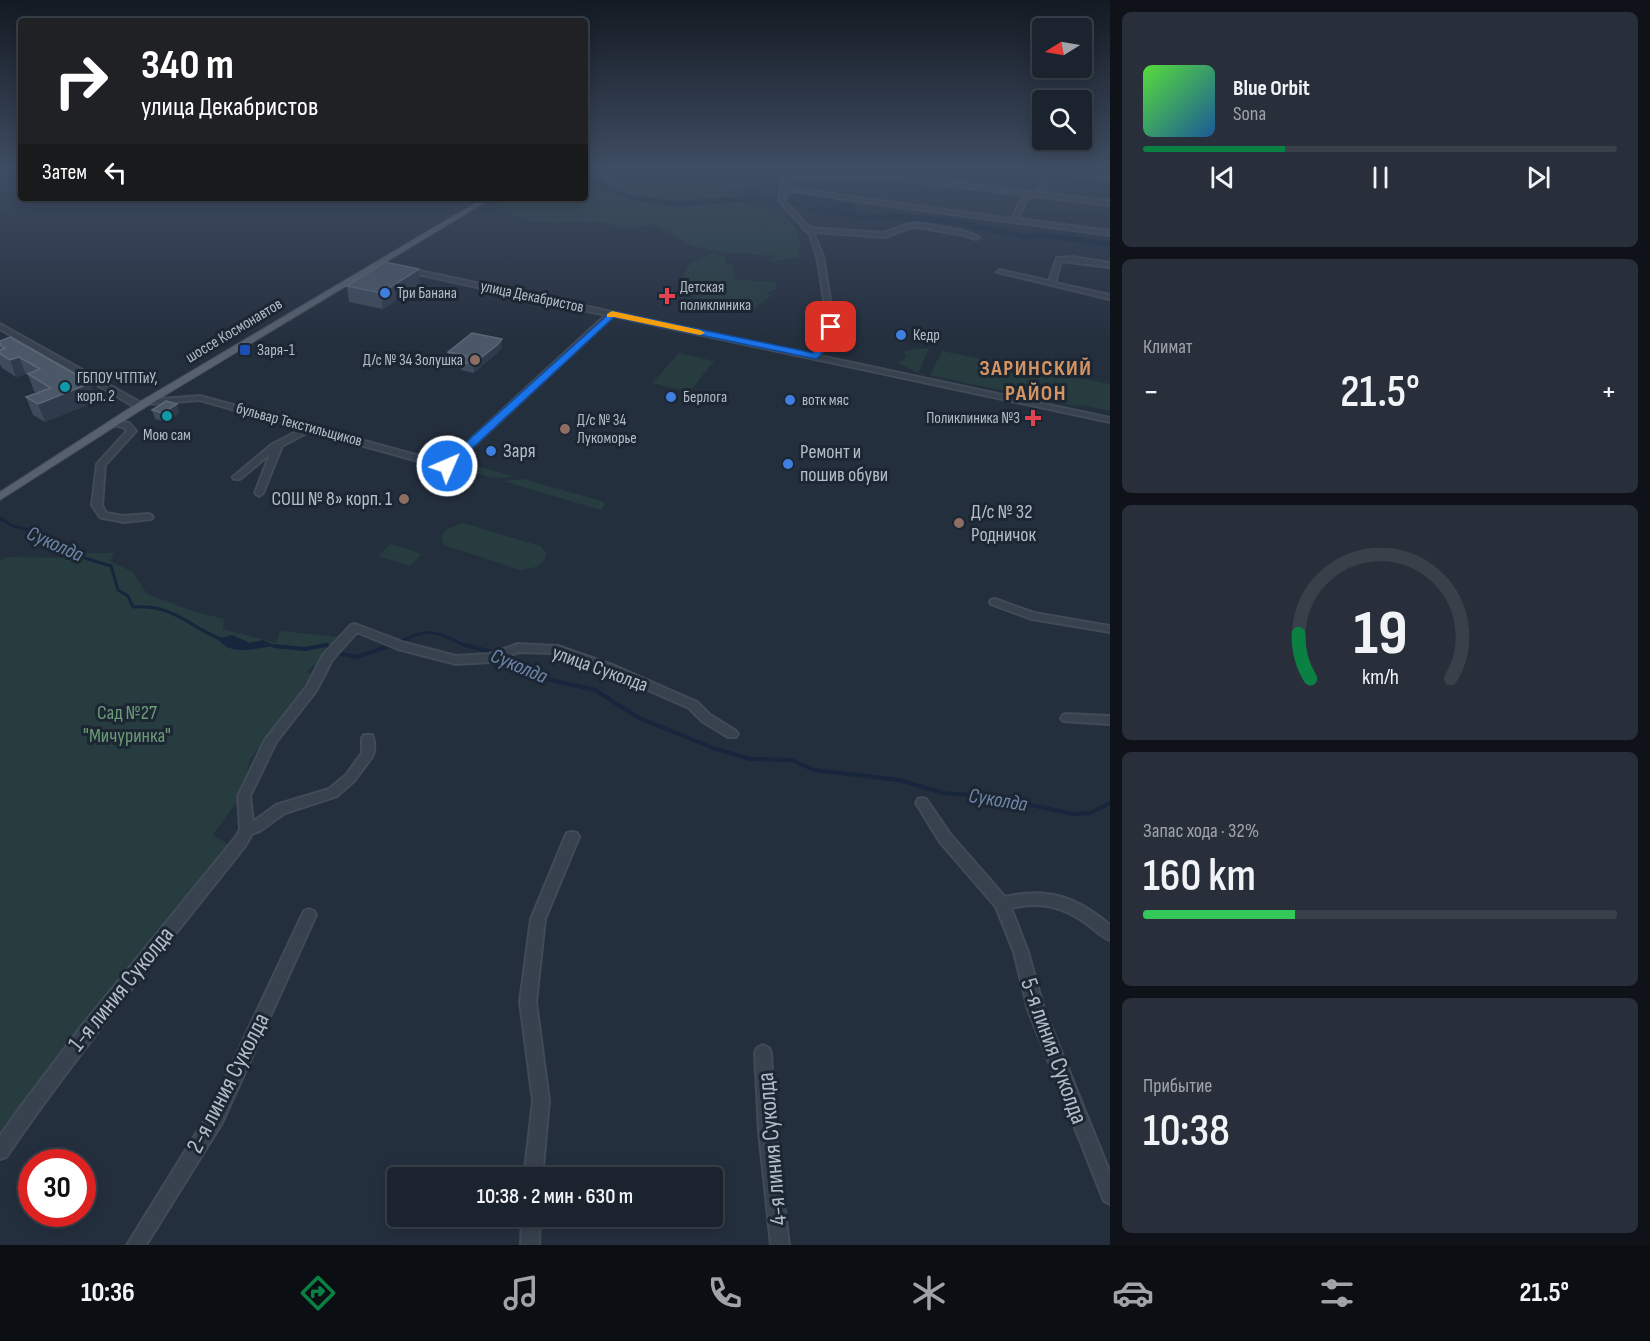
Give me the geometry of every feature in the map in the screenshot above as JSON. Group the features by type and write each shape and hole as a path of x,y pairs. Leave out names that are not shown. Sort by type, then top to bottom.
{"main road":[{"name":"шоссе Космонавтов","path":"0,497 144,404 441,226"}],"street":[{"path":"805,226 811,233 820,256 831,325 816,356"},
{"path":"811,233 885,235 913,226"},
{"path":"923,226 976,237"},
{"path":"1063,226 1110,233"},
{"path":"1051,284 1059,259 1072,258 1110,265"},
{"name":"улица Декабристов","path":"376,264 1110,420"},
{"path":"1000,272 1110,297"},
{"name":"бульвар Текстильщиков","path":"144,404 200,398 447,466 612,314"},
{"path":"0,326 144,404"},
{"path":"115,423 126,425 132,431 101,464 97,505 103,515 124,519 148,517"},
{"path":"237,477 278,444 309,428"},
{"path":"259,493 278,444"},
{"path":"995,602 1032,616 1110,629"},
{"name":"улица Суколда","path":"247,830 244,796 271,740 312,688 327,658 355,627 402,646 456,660 490,658 518,648 554,649 611,669 693,705 705,718 732,734"},
{"path":"1067,718 1110,720"},
{"name":"1-я линия Суколда","path":"0,1151 39,1092 149,953 204,889 247,830 281,809 333,793 350,778 368,754 368,738"},
{"name":"5-я линия Суколда","path":"922,803 945,838 1002,904 1021,952 1036,1010 1110,1196"},
{"path":"533,1167 541,1101 528,1002 538,919 572,837"},
{"path":"1002,904 1040,898 1064,902 1092,918 1110,934"},
{"name":"2-я линия Суколда","path":"136,1245 216,1117 309,915"},
{"name":"4-я линия Суколда","path":"764,1053 768,1131 780,1245"},
{"path":"530,1245 531,1227"}],"green space":[{"path":"617,226 644,226 623,228"},
{"path":"658,226 794,226 800,245 798,257 767,262 778,256 728,253 692,246"},
{"path":"713,253 724,257 726,263 733,266 735,280 775,282 777,288 767,293 771,296 754,309 737,309 699,302 696,300 693,287 683,274 691,263"},
{"path":"929,349 918,373 898,363 906,357 904,351"},
{"path":"942,351 1110,384 1110,411 1082,405 1074,406 930,375"},
{"path":"679,353 714,361 689,392 652,383"},
{"path":"456,460 513,477 493,478 450,466"},
{"path":"523,479 602,501 605,505 601,510 503,481"},
{"path":"463,523 540,546 546,553 544,561 536,567 520,570 444,545 441,539 445,530"},
{"path":"390,544 422,554 410,566 378,556"},
{"name":"Сад №27 \"Мичуринка\"","path":"77,553 114,553 110,561 133,572 147,594 196,612 224,619 223,629 276,643 280,631 339,637 317,665 306,672 314,674 302,688 287,715 250,759 243,793 213,835 231,846 152,938 0,1137 0,561 7,557 73,558"}],"water":[{"path":"232,635 250,643 263,640 276,646 237,650 223,645 218,639"}],"building":[{"path":"385,262 419,269 381,293 347,286"},
{"path":"472,333 502,339 473,364 461,362 467,356 448,352"},
{"path":"10,337 91,383 38,404 26,397 51,388 28,374 40,369 19,357 10,360 0,354 0,350 5,348 0,345 0,341"},
{"path":"166,401 177,404 163,413 152,410"}],"waterway":[{"path":"976,226 1028,237 1041,235 1110,244"},
{"name":"Суколда","path":"0,518 13,526 30,530 55,543 68,553 111,566 118,590 128,596 133,607 147,607 170,612 220,639"},
{"name":"Суколда","path":"389,647 413,636 429,632 445,636 468,647"},
{"name":"Суколда","path":"283,647 274,646 305,649 325,645"},
{"name":"Суколда","path":"317,647 327,645"},
{"name":"Суколда","path":"327,645 330,650"},
{"name":"Суколда","path":"336,653 357,657 392,645"},
{"name":"Суколда","path":"465,645 496,653"},
{"name":"Суколда","path":"502,656 532,669 542,678 595,690 639,718 713,748 751,759 792,760 814,770 899,780 943,793 988,796 1073,814 1090,813 1110,803"}],"slow traffic":[{"path":"610,316 612,314 700,333"}],"place":[{"name":"Три Банана","path":"385,293"},
{"name":"Детская поликлиника","path":"667,296"},
{"name":"Кедр","path":"901,335"},
{"name":"Заря-1","path":"245,350"},
{"name":"Д/с № 34 Золушка","path":"475,360"},
{"name":"ГБПОУ ЧТПТиУ, корп. 2","path":"65,387"},
{"name":"Берлога","path":"671,397"},
{"name":"вотк мяс","path":"790,400"},
{"name":"Мою сам","path":"167,416"},
{"name":"Поликлиника №3","path":"1033,418"},
{"name":"Д/с № 34 Лукоморье","path":"565,429"},
{"name":"Заря","path":"491,451"},
{"name":"Ремонт и пошив обуви","path":"788,464"},
{"name":"СОШ № 8» корп. 1","path":"404,499"},
{"name":"Д/с № 32 Родничок","path":"959,523"}],"district":[{"name":"ЗАРИНСКИЙ РАЙОН","path":"1036,380"}],"route":[{"path":"447,466 612,314 816,356 831,327"}]}
